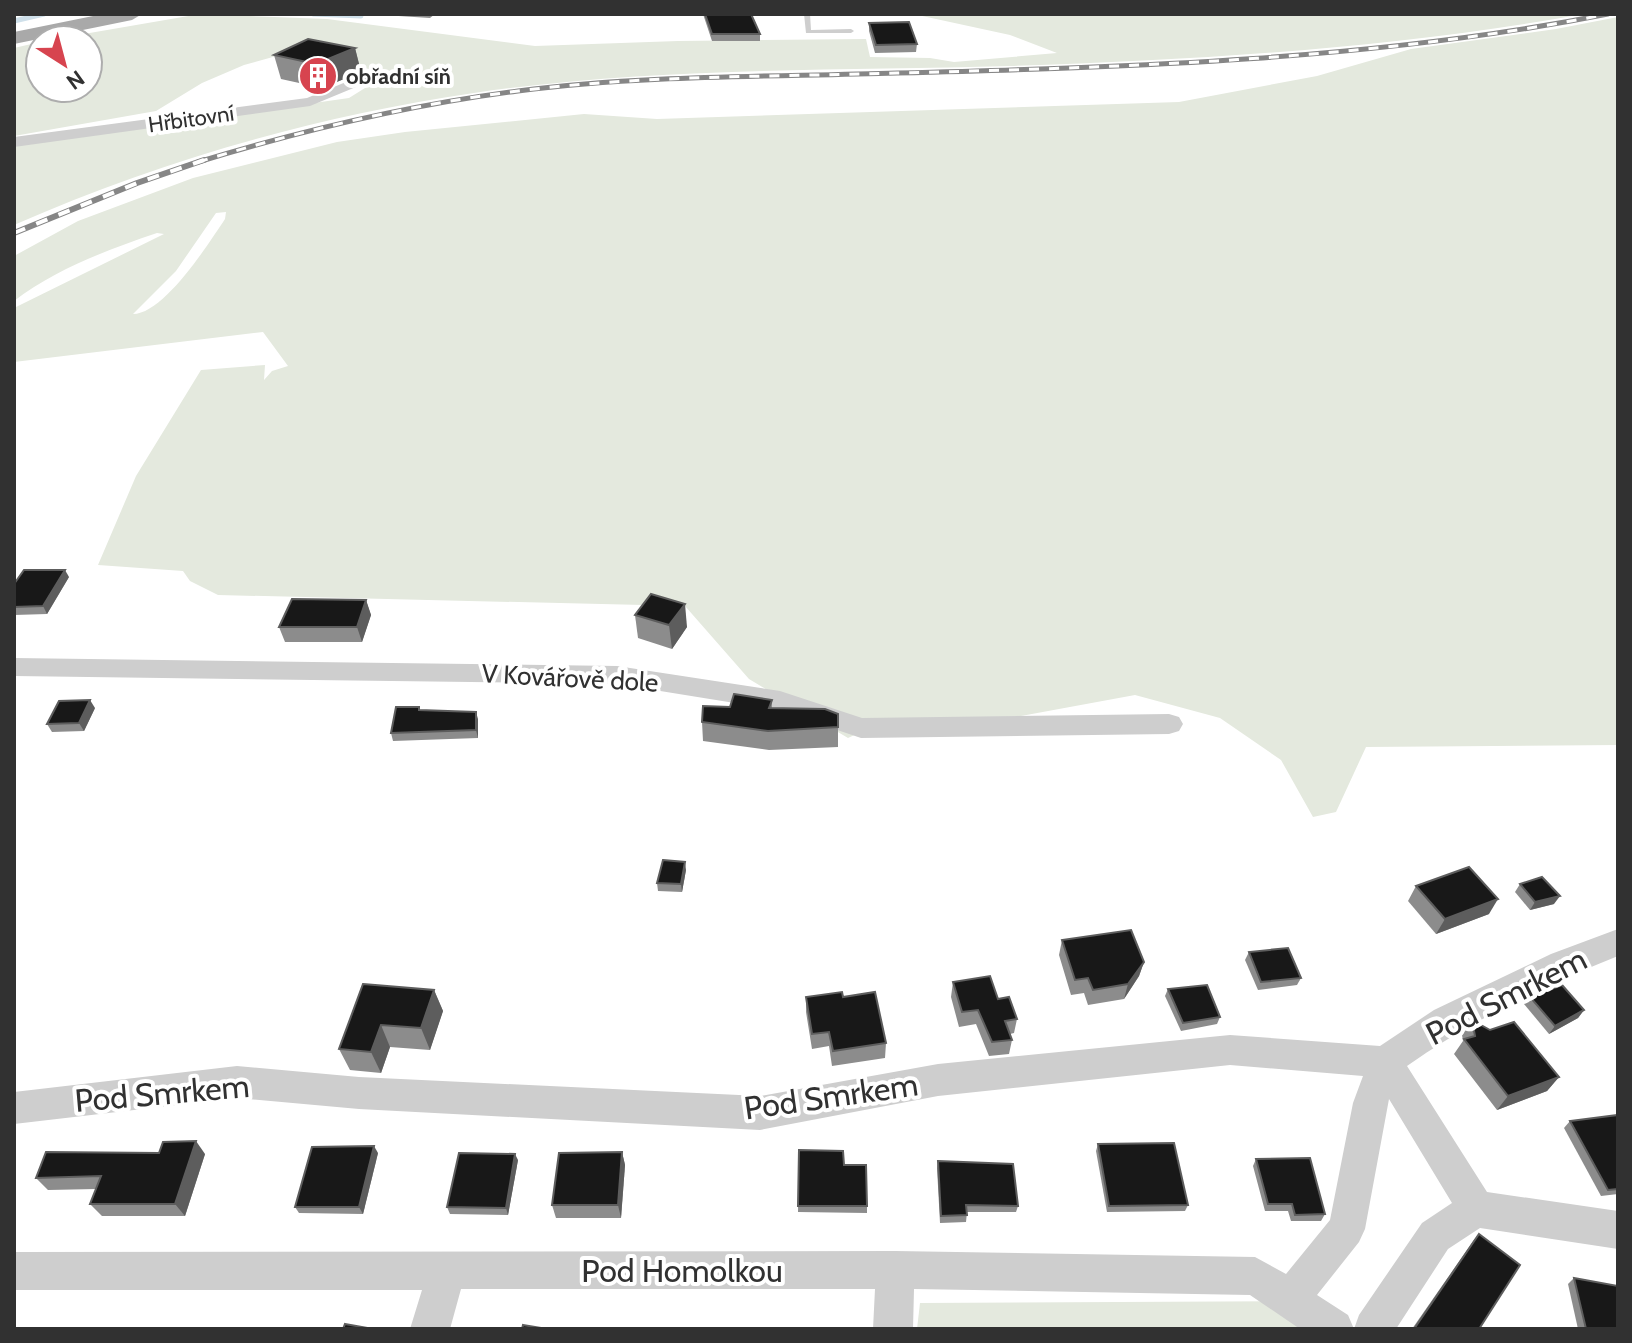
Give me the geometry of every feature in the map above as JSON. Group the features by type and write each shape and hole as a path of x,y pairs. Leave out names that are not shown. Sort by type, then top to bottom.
{"main road":[{"path":"14,38 132,14"}],"street":[{"name":"Hřbitovní","path":"14,142 310,102 363,79"},
{"name":"V Kovářově dole","path":"14,667 617,675 780,701 861,728 1169,724"},
{"name":"Pod Smrkem","path":"14,1108 237,1082 359,1093 760,1113 938,1080 1230,1050 1385,1062 1446,1020 1562,964 1618,942"},
{"path":"1385,1062 1476,1209"},
{"path":"1290,1299 1346,1229 1359,1175 1370,1103 1385,1062"},
{"path":"1373,1329 1435,1236 1476,1209 1618,1230"},
{"path":"430,1329 447,1270"},
{"path":"893,1329 895,1270"},
{"name":"Pod Homolkou","path":"14,1271 895,1270 1255,1276 1334,1329"}],"lane":[{"path":"807,14 808,32 851,31"}],"shaded area":[{"path":"200,14 327,19 535,46 866,39 870,57 930,58 954,62 1057,53 1010,35 913,14 1583,14 1441,36 1225,56 1010,66 674,74 474,93 356,114 240,144 125,181 14,225 14,146 349,98 389,73 315,58 280,55 244,65 202,83 156,111 14,136 14,48 24,46 24,104 104,104 104,31"},
{"path":"1618,17 1618,745 1366,747 1336,812 1313,817 1281,760 1220,718 1135,695 1021,716 874,726 848,738 749,679 685,606 218,595 190,581 183,571 98,565 136,476 201,370 265,365 264,380 272,371 288,366 263,332 14,362 14,308 164,234 157,233 82,261 14,301 14,256 78,221 193,178 337,142 584,114 657,119 1179,102 1317,76 1411,49","holes":["226,212 225,219 172,290 158,303 133,314 176,271 216,213"]},
{"path":"1323,1301 1341,1329 917,1329 920,1303"}],"building":[{"path":"705,14 751,14 760,34 712,34"},
{"path":"909,22 917,44 876,45 869,23"},
{"path":"308,39 355,48 316,64 274,55"},
{"path":"24,570 65,570 43,606 14,607 14,584"},
{"path":"651,594 685,604 669,625 635,615"},
{"path":"292,599 366,600 357,627 279,627"},
{"path":"734,694 772,700 769,708 825,709 838,714 838,727 768,731 702,722 703,706 730,707"},
{"path":"90,700 79,723 47,724 59,701"},
{"path":"396,707 476,712 476,730 391,733"},
{"path":"663,860 685,862 681,884 657,883"},
{"path":"1469,867 1498,899 1445,919 1416,886"},
{"path":"1542,877 1560,896 1535,902 1520,884"},
{"path":"1131,930 1144,962 1128,984 1093,990 1088,978 1075,980 1062,940"},
{"path":"1288,948 1301,978 1261,982 1249,952"},
{"path":"990,976 998,999 1009,997 1017,1019 1005,1021 1012,1040 992,1042 978,1010 962,1012 953,982"},
{"path":"363,984 434,990 421,1028 381,1025 371,1052 339,1049"},
{"path":"1207,985 1220,1017 1183,1023 1168,989"},
{"path":"1562,985 1584,1010 1555,1026 1530,997"},
{"path":"842,992 843,997 875,992 886,1043 833,1051 829,1032 812,1034 806,997"},
{"path":"1472,1020 1490,1030 1514,1022 1559,1077 1508,1096 1464,1039 1475,1036"},
{"path":"1618,1115 1618,1189 1608,1190 1570,1121"},
{"path":"196,1141 175,1204 90,1204 101,1176 36,1178 46,1152 159,1153 163,1142"},
{"path":"1174,1143 1188,1205 1109,1206 1098,1144"},
{"path":"374,1146 359,1207 295,1207 312,1147"},
{"path":"799,1150 843,1151 844,1165 866,1165 867,1206 798,1206"},
{"path":"622,1152 618,1205 552,1205 559,1153"},
{"path":"459,1153 515,1154 506,1208 447,1207"},
{"path":"1310,1158 1325,1214 1295,1215 1292,1204 1268,1204 1256,1159"},
{"path":"938,1161 1013,1164 1018,1206 966,1205 967,1215 941,1216"},
{"path":"1479,1234 1520,1265 1479,1329 1414,1329"},
{"path":"1574,1278 1618,1286 1618,1329 1586,1329"},
{"path":"345,1324 373,1329 343,1329"},
{"path":"523,1325 547,1329 522,1329"}],"waterway":[{"path":"14,21 44,14"},
{"path":"314,14 361,16"}],"railway":[{"path":"199,162 277,139 397,111 565,86 660,79 1075,68 1254,58 1432,42 1608,14"},
{"path":"199,162 204,160"},
{"path":"14,233 137,183 199,162"}],"place":[{"name":"obřadní síň","path":"318,76"}]}
